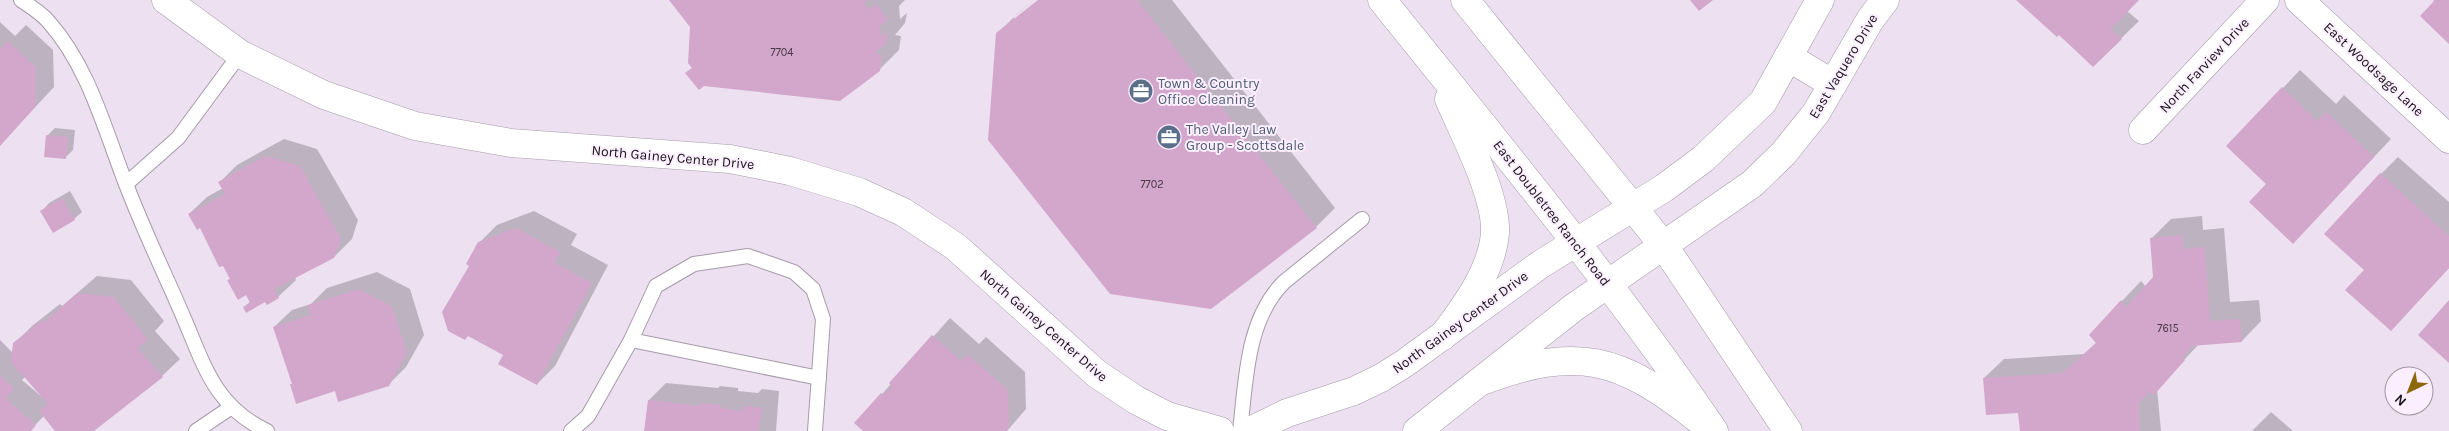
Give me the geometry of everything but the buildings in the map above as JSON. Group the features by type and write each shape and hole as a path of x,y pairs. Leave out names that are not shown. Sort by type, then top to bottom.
{"street":[{"name":"North Gainey Center Drive","path":"166,0 240,54 324,95 415,126 511,143 730,159 790,171 859,192 903,212 956,247 1105,379 1136,400 1167,416 1220,431"},
{"name":"East Doubletree Ranch Road","path":"1382,0 1576,242 1671,367 1714,431"},
{"path":"1465,0 1664,246 1788,431"},
{"path":"1632,207 1664,188 1703,160 1763,102 1820,0"},
{"name":"East Vaquero Drive","path":"1664,246 1752,184 1783,154 1816,113 1870,20 1885,0"},
{"name":"North Farview Drive","path":"2143,130 2265,0"},
{"name":"East Woodsage Lane","path":"2299,0 2449,139"},
{"path":"1788,56 1833,84"},
{"path":"1438,69 1487,191 1493,212 1495,234 1488,260 1477,286 1444,336"},
{"name":"North Gainey Center Drive","path":"1250,431 1287,413 1354,391 1381,378 1444,336 1541,264 1632,207"},
{"path":"1417,431 1573,308 1664,246"},
{"path":"1482,381 1538,363 1566,359 1592,360 1618,369 1654,387 1714,431"}],"lane":[{"path":"21,0 48,20 79,65 102,117 126,184 209,376 230,408 267,431"},
{"path":"126,184 178,138 240,54"},
{"path":"1240,431 1252,347 1263,309 1272,294 1284,282 1362,219"},
{"path":"571,431 588,416 631,340 656,286 694,264 748,256 794,272 813,289 823,319 815,431"},
{"path":"631,340 818,378"},
{"path":"196,431 230,408"}],"place":[{"name":"Town & Country Office Cleaning","path":"1141,91"},
{"name":"The Valley Law Group - Scottsdale","path":"1169,137"}]}
